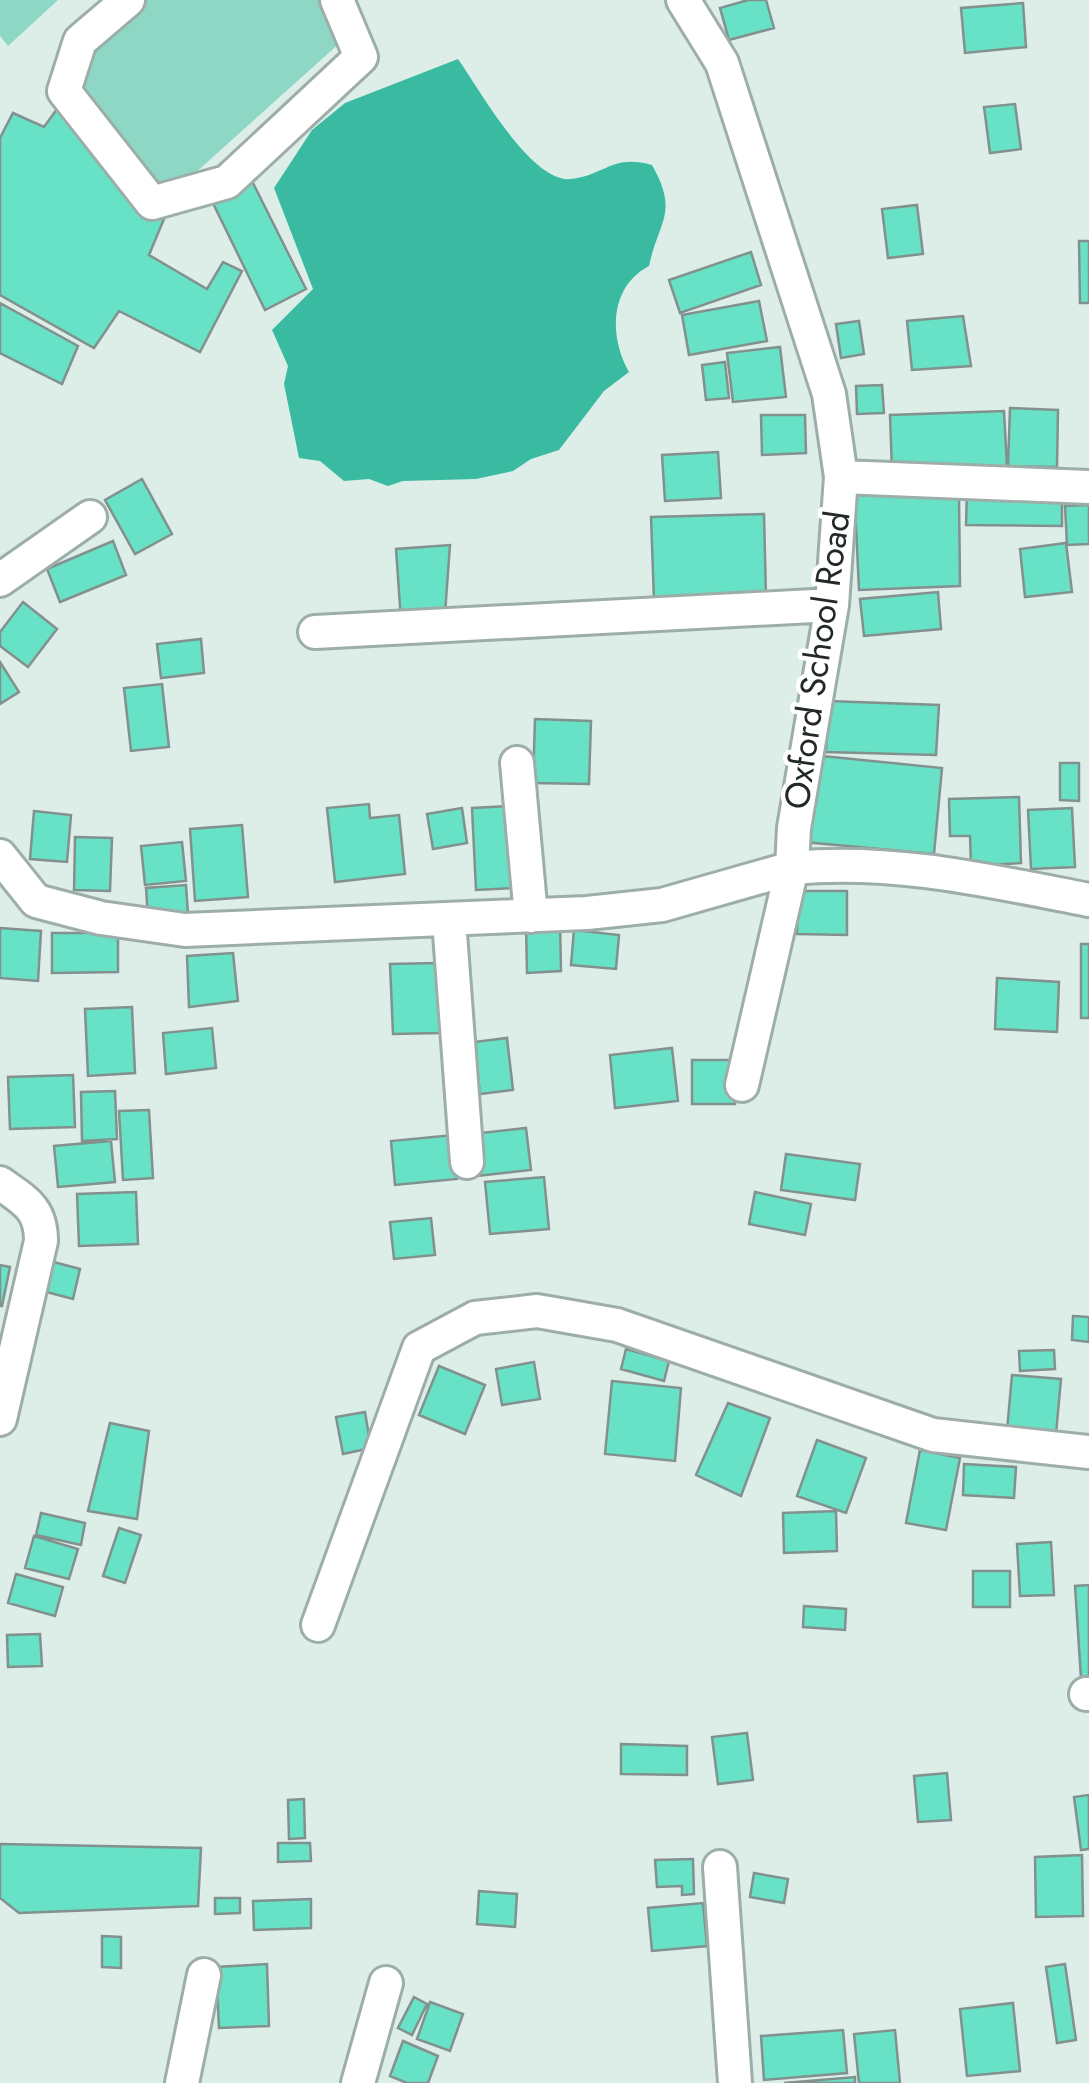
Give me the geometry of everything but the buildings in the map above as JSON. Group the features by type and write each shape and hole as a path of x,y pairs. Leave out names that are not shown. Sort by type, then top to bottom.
{"street":[{"path":"128,0 80,41 64,91 152,203 228,182 360,57 336,0"},
{"name":"Oxford School Road","path":"683,0 722,63 829,394 840,477 832,604 794,828 792,868 742,1086"},
{"path":"840,477 1089,487"},
{"path":"0,580 90,517"},
{"path":"316,632 832,604"},
{"path":"517,763 530,916"},
{"path":"0,856 36,901 118,920 186,930 530,916 662,905 792,868 844,863 948,873 1089,900"},
{"path":"449,920 468,1162"},
{"path":"0,1183 33,1205 41,1223 41,1241 0,1419"},
{"path":"318,1625 419,1348 475,1318 537,1310 617,1325 933,1435 1089,1452"},
{"path":"720,1868 735,2083"},
{"path":"182,2083 204,1975"},
{"path":"358,2083 386,1982"}],"shaded area":[{"path":"0,0 58,0 8,46 0,36"},
{"path":"140,0 329,0 342,41 174,192 134,174 81,105 74,60"},
{"path":"458,59 523,151 556,176 583,177 627,162 652,165 664,195 664,216 649,266 626,286 616,314 618,344 629,372 604,391 559,450 531,459 513,471 476,479 403,481 388,486 369,479 344,481 320,461 299,458 284,384 288,366 272,330 313,289 274,188 312,130 345,103"}]}
